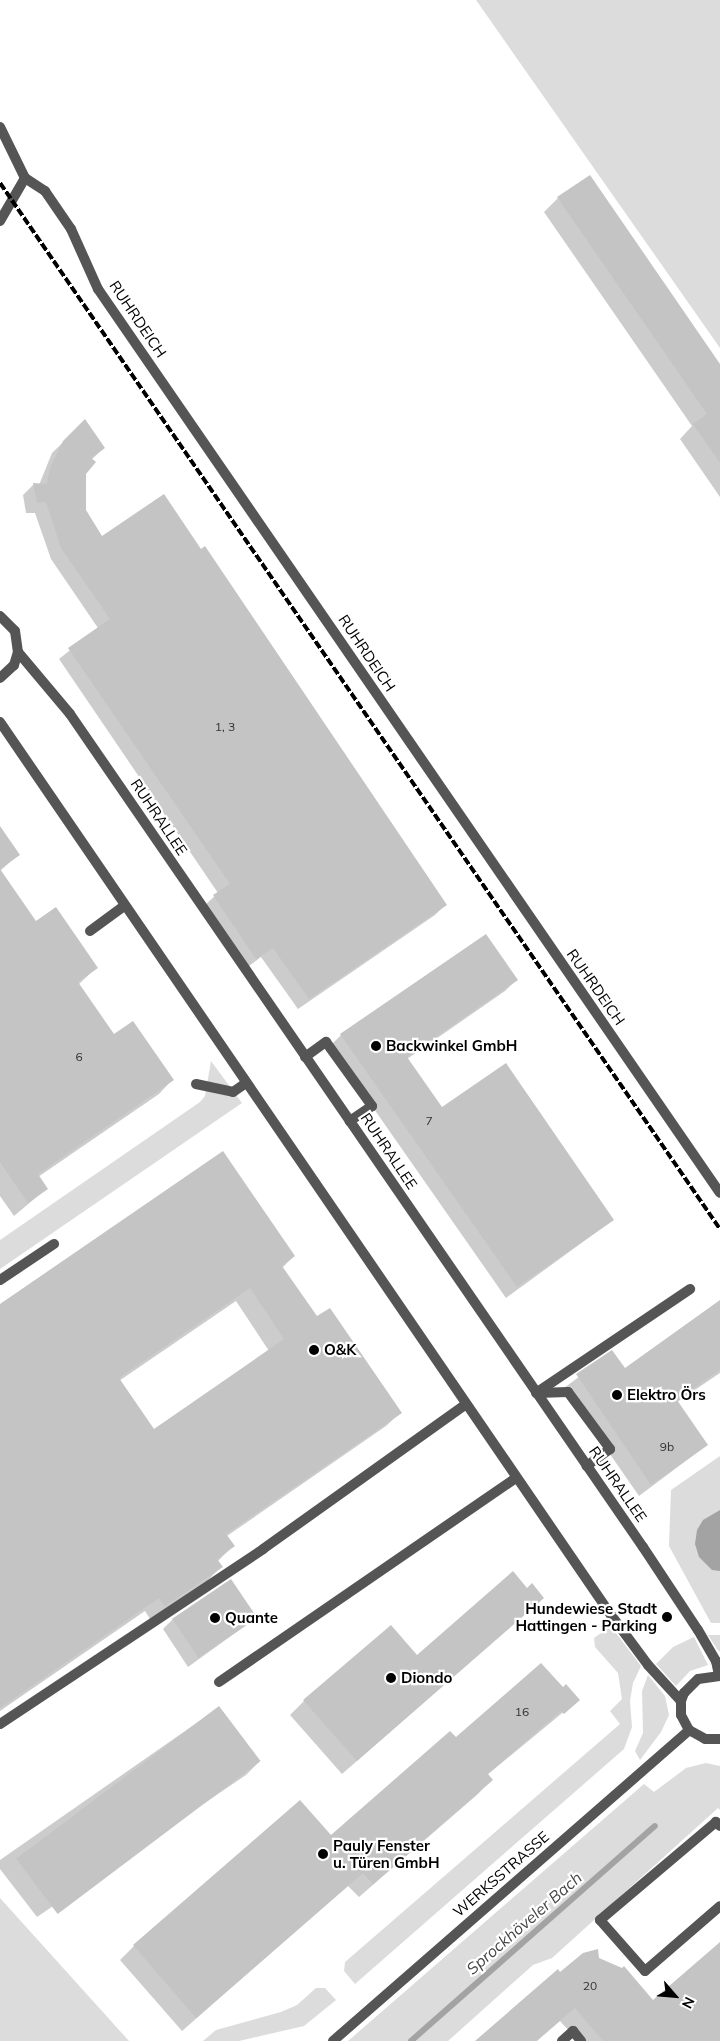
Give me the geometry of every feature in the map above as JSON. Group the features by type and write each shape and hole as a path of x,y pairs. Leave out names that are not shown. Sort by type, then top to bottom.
{"street":[{"name":"RUHRDEICH","path":"0,127 25,178 45,191 80,244 98,288 720,1193"},
{"path":"0,221 25,178"},
{"name":"RUHRALLEE","path":"0,616 15,631 18,652 70,714 682,1605 716,1661 720,1676 698,1679 684,1693 681,1702"},
{"path":"0,678 14,665 18,652"},
{"path":"0,722 516,1478 648,1665 681,1702 681,1715 689,1730 705,1739 720,1739"},
{"path":"90,931 124,906"},
{"path":"305,1057 326,1042 372,1106 350,1121"},
{"path":"196,1084 233,1092 246,1083"},
{"path":"0,1280 54,1244"},
{"path":"536,1393 690,1289"},
{"path":"536,1393 568,1392 610,1449 587,1466"},
{"path":"0,1724 263,1549 466,1404"},
{"path":"219,1682 516,1478"},
{"name":"WERKSSTRASSE","path":"333,2041 689,1730"},
{"path":"720,1826 716,1822 600,1920 645,1971 720,1906"},
{"path":"562,2041 572,2031 581,2041"}],"shaded area":[{"path":"476,0 720,0 720,348"},
{"path":"211,1061 242,1103 0,1269 0,1240 200,1102 205,1096"},
{"path":"720,1456 720,1623 711,1623 669,1546 671,1490"},
{"path":"720,1510 720,1571 712,1570 699,1557 695,1544 697,1530 703,1520"},
{"path":"607,1629 613,1629 641,1666 633,1683 630,1701 632,1727 624,1749 355,1984 344,1971 345,1962 620,1724 610,1711 622,1699 618,1673 595,1647 594,1638"},
{"path":"708,1635 720,1635 720,1652 717,1649"},
{"path":"694,1637 708,1665 690,1671 676,1686 656,1664 673,1647"},
{"path":"648,1675 665,1696 669,1715 661,1732 640,1760 635,1751 643,1733 642,1691"},
{"path":"706,1763 720,1766 720,1810 718,1808 552,1958 533,1965 448,2041 348,2041 644,1784 654,1792 686,1768"},
{"path":"0,1898 129,2041 0,2041"},
{"path":"316,1988 325,1988 336,2000 304,2026 239,2041 203,2041 216,2030 281,2012 297,2005"}],"building":[{"path":"590,175 720,364 720,463 693,424 707,414 557,197"},
{"path":"85,419 105,448 91,458 96,462 86,474 86,510 102,536 164,494 201,549 205,546 447,905 309,999 273,948 256,959 213,895 230,884 68,648 110,619 61,548 46,502 37,503 33,483 47,484 50,468 63,441"},
{"path":"0,826 20,855 0,869"},
{"path":"0,869 36,921 56,907 98,968 78,982 114,1034 133,1021 174,1080 38,1174 48,1189 28,1203 0,1162"},
{"path":"486,934 518,980 407,1057 442,1107 506,1063 614,1220 517,1287 340,1034"},
{"path":"223,1151 295,1256 282,1266 317,1316 330,1308 402,1413 226,1534 235,1546 217,1559 223,1567 165,1606 159,1598 0,1708 0,1304","holes":["250,1288 284,1339 154,1429 119,1378"]},
{"path":"720,1300 720,1370 677,1400 708,1445 651,1485 576,1374 612,1350 625,1368"},
{"name":"Diondo","path":"513,1571 527,1588 532,1583 544,1598 357,1761 303,1700 391,1625 417,1655"},
{"name":"Quante","path":"231,1579 257,1618 198,1658 172,1619"},
{"name":"Pauly Fenster u. Türen GmbH","path":"541,1663 563,1687 566,1684 580,1700 564,1714 561,1711 488,1774 493,1780 373,1884 363,1873 196,2018 133,1945 300,1800 331,1835 450,1731 456,1737"},
{"path":"219,1706 261,1761 58,1914 16,1859"},
{"path":"720,1942 720,2041 603,2041 575,2008 536,2041 475,2041 558,1969 560,1972 583,1953 598,1949 599,1958 622,1968 624,1966 653,2000"}],"waterway":[{"name":"Sprockhöveler Bach","path":"411,2041 655,1826"}],"railway":[{"path":"0,183 720,1229"}],"place":[{"name":"Backwinkel GmbH","path":"376,1046"},
{"name":"O&K","path":"314,1350"},
{"name":"Elektro Örs","path":"617,1395"},
{"name":"Hundewiese Stadt Hattingen - Parking","path":"667,1617"},
{"name":"Quante","path":"215,1618"},
{"name":"Diondo","path":"391,1678"},
{"name":"Pauly Fenster u. Türen GmbH","path":"323,1854"}]}
